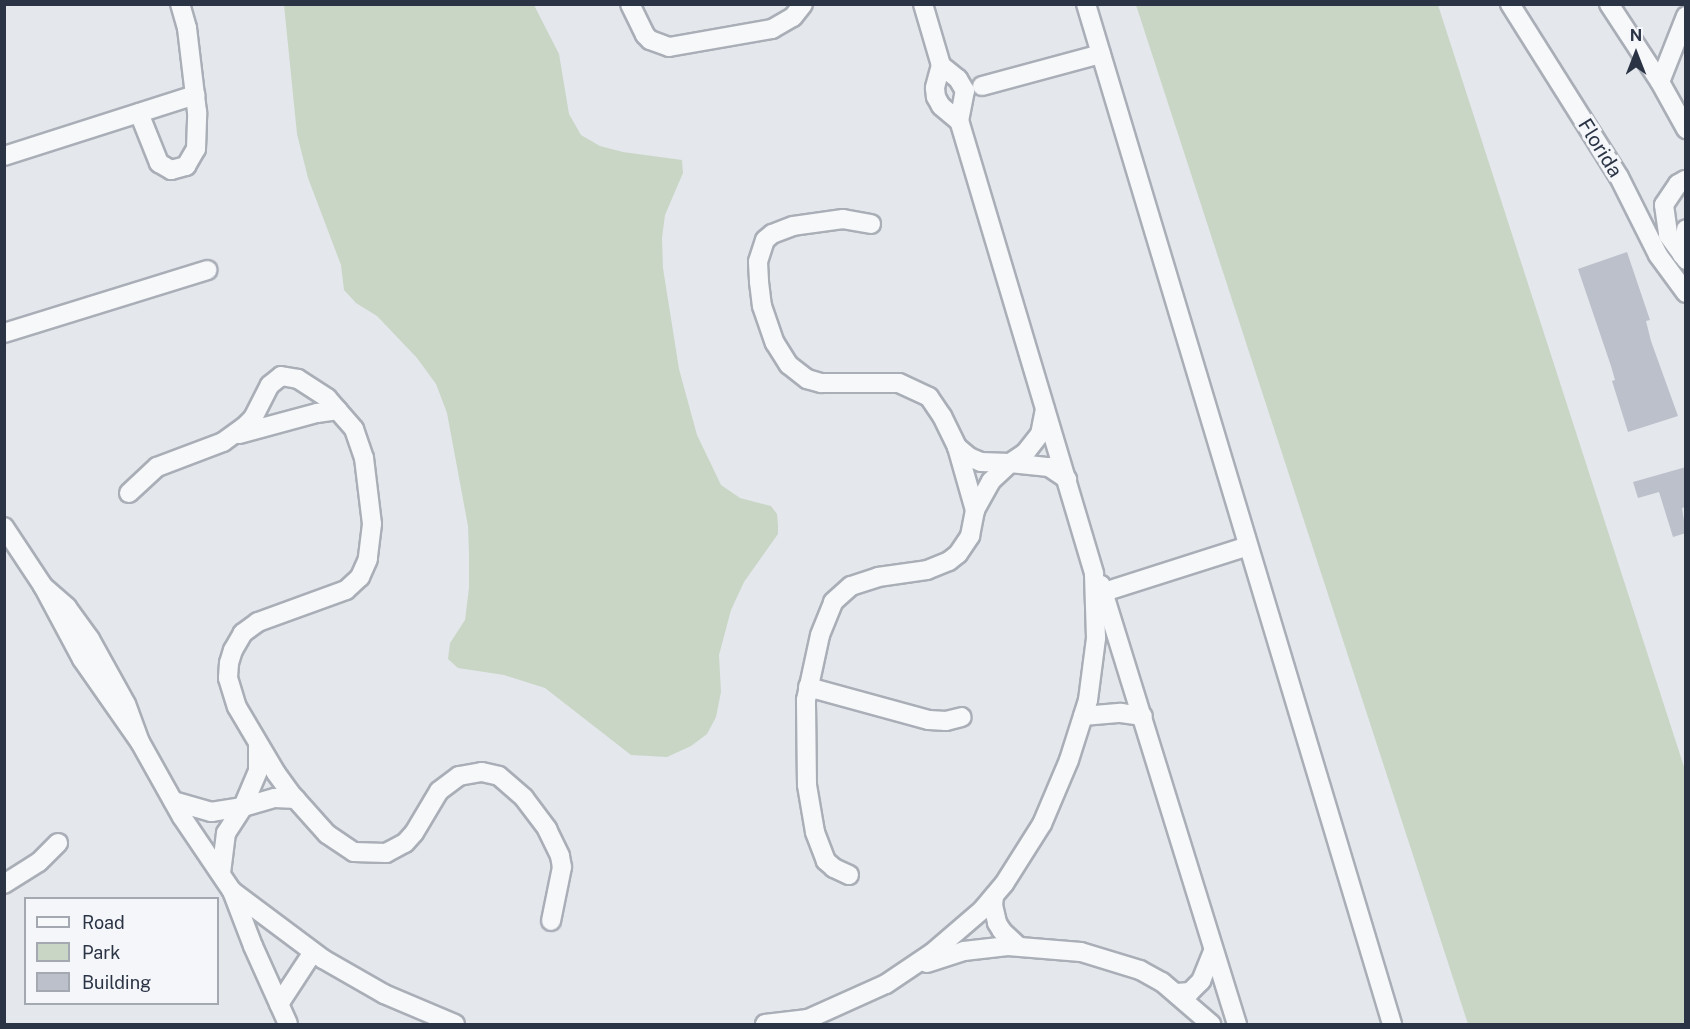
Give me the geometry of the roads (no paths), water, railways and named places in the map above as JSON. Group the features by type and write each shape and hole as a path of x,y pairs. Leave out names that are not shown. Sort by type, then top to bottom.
{"street":[{"path":"139,113 159,163 165,169 178,168 192,159 196,149 195,95 187,28 180,4"},
{"path":"630,4 639,27 650,40 661,45 681,47 772,29 793,17 803,4"},
{"path":"924,4 941,65 935,88 936,97 941,106 962,114"},
{"path":"1086,4 1392,1024"},
{"name":"Florida","path":"1510,4 1618,177 1658,255 1686,293"},
{"path":"1609,4 1660,82 1686,129"},
{"path":"1660,82 1686,16"},
{"path":"958,79 982,86 1101,54"},
{"path":"941,65 958,79 965,91 962,114 1100,596 1143,716 1237,1024"},
{"path":"962,114 982,86"},
{"path":"4,156 195,95"},
{"path":"1684,257 1675,231 1677,209 1686,180"},
{"path":"871,224 843,219 793,226 772,234 765,240 758,262 759,282 762,306 775,343 789,365 807,379 821,383 899,383 920,392 936,405 957,447 975,510"},
{"path":"1684,257 1686,229"},
{"path":"4,333 207,270"},
{"path":"234,435 253,418 270,385 281,376 289,375 309,384 338,410 357,436 369,479 373,537 368,559 360,577 346,590 258,622 237,640 229,663 228,678 237,707 276,773 327,834 344,848 354,852 377,855 395,850 405,843 414,833 439,791 449,782 471,773 491,773 499,776 524,798 547,829 560,856 562,867 551,921"},
{"path":"849,875 834,868 826,861 814,832 805,760 808,687 820,635 828,612 840,593 862,581 914,573 949,561 958,554 970,536 975,510 991,481 1010,463 1025,453 1040,434 1044,423 1045,404"},
{"path":"129,493 157,467 211,447 234,435 317,413 338,410"},
{"path":"957,447 969,457 981,462 1049,467 1068,479"},
{"path":"4,527 43,586 82,659 140,742 173,801 232,891 288,1024"},
{"path":"1100,596 1248,546"},
{"path":"765,1024 804,1022 865,995 906,972 956,934 994,896 1019,860 1051,804 1083,716 1093,666 1100,596"},
{"path":"808,687 929,720 946,721 962,717"},
{"path":"1083,716 1121,713 1143,716"},
{"path":"221,873 226,833 243,807 258,771 260,758 257,739"},
{"path":"173,801 211,812 243,807 275,798 296,799"},
{"path":"4,884 39,862 58,843"},
{"path":"232,891 313,952 384,994 455,1024"},
{"path":"994,896 993,905 998,923 1002,931 1018,946"},
{"path":"906,972 964,951 1018,946 1064,949 1140,970 1162,982 1211,1024"},
{"path":"1176,993 1190,992 1202,981 1213,951"},
{"path":"279,1004 313,952"}]}
